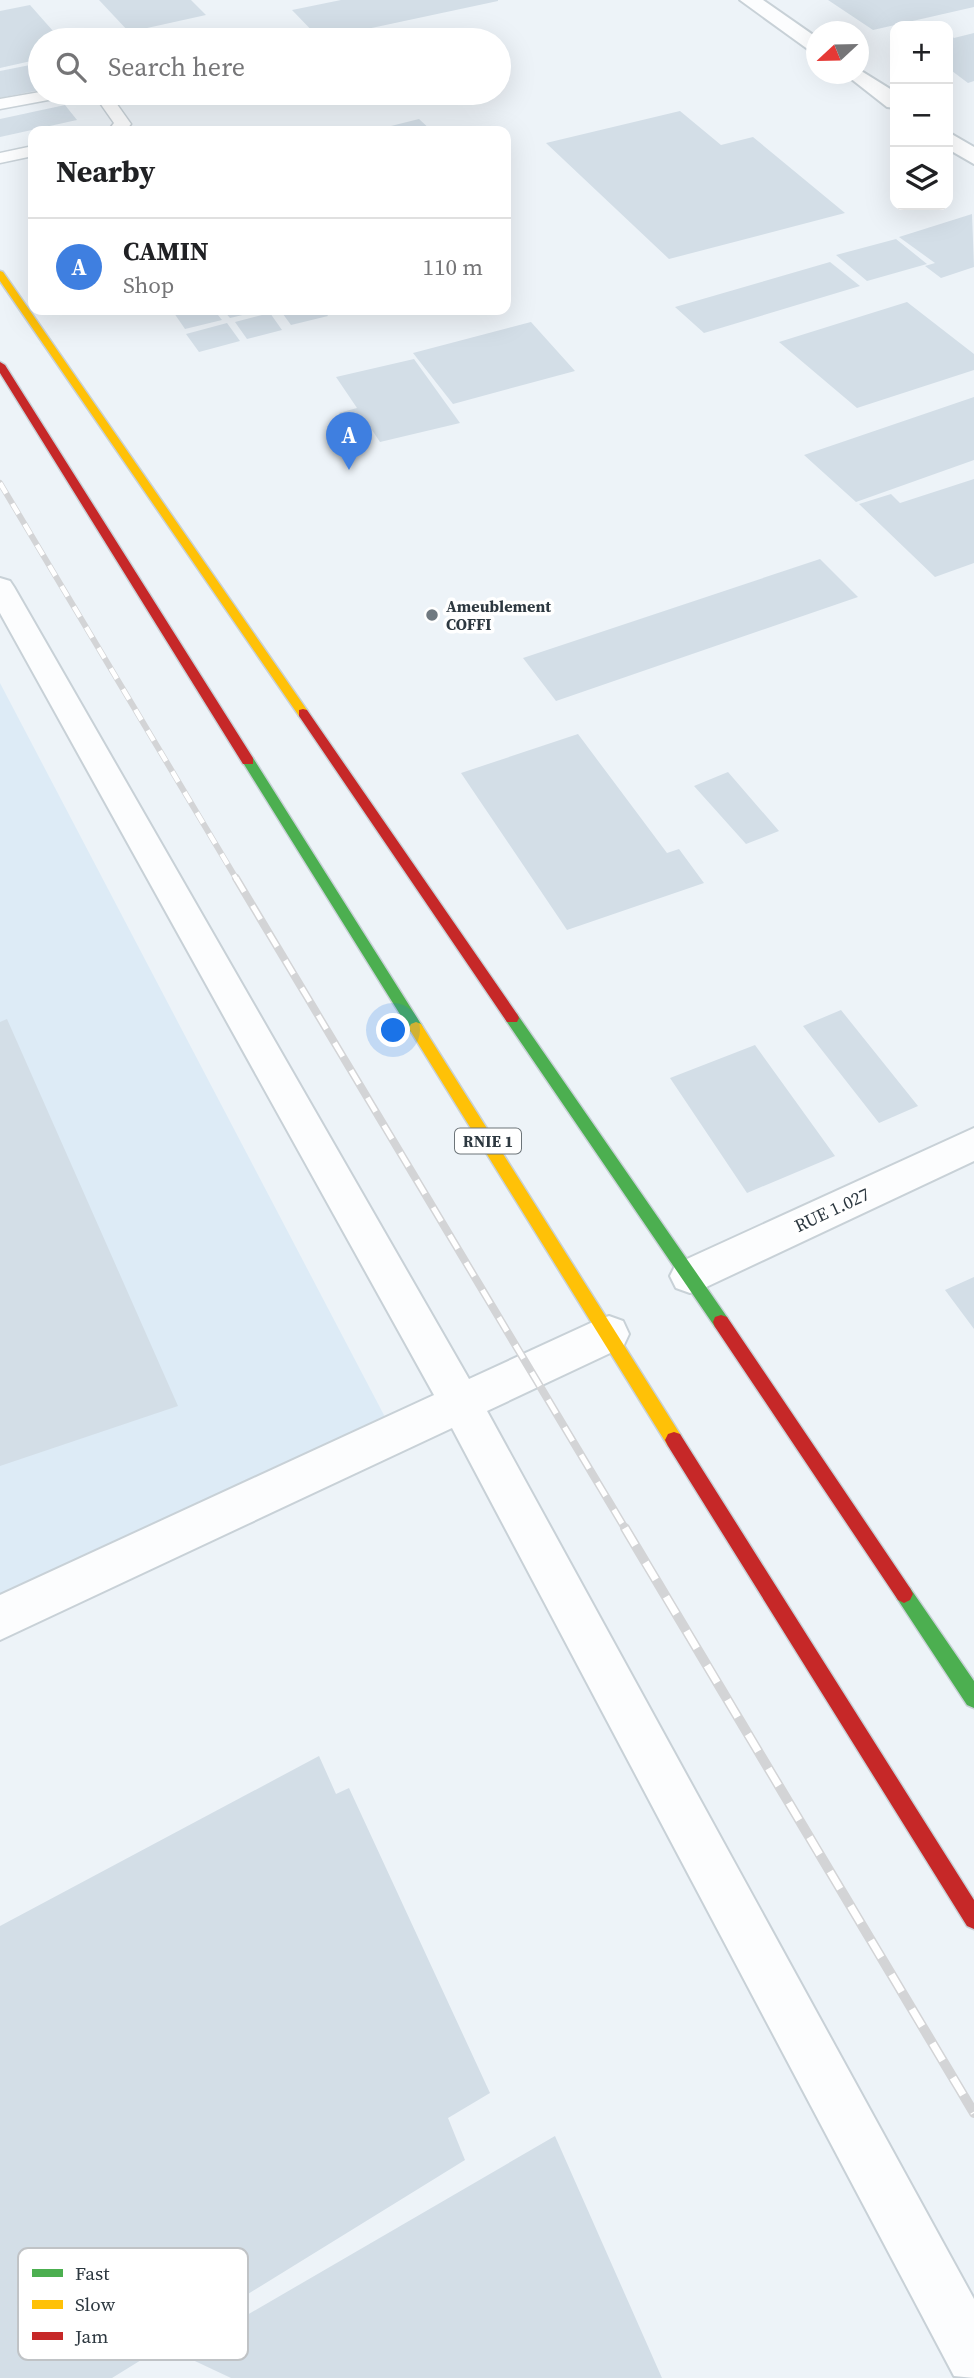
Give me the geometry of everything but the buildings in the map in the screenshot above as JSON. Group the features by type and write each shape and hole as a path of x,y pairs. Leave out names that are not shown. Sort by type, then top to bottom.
{"highway":[{"path":"0,274 28,315"},
{"path":"28,315 690,1276 974,1698"},
{"name":"RNIE 1","path":"0,365 974,1919"}],"street":[{"path":"750,0 806,38"},
{"path":"869,84 890,98"},
{"path":"953,142 974,157"},
{"path":"0,587 460,1402 974,2356"},
{"name":"RUE 1.027","path":"690,1276 974,1144"},
{"path":"0,1618 609,1334"}],"lane":[{"path":"0,104 28,99"},
{"path":"109,105 122,124 120,126"},
{"path":"0,158 28,152"}],"shaded area":[{"path":"0,683 385,1417 0,1599"}],"railway":[{"path":"0,483 237,880"},
{"path":"236,878 626,1530"},
{"path":"625,1528 974,2113"}],"traffic: fast":[{"path":"248,761 416,1028"},
{"path":"512,1018 721,1322"},
{"path":"904,1594 974,1698"}],"traffic: slow":[{"path":"0,274 28,315"},
{"path":"28,315 303,713"},
{"path":"416,1028 674,1440"}],"traffic: jam":[{"path":"0,365 248,761"},
{"path":"303,713 512,1018"},
{"path":"721,1322 904,1594"},
{"path":"674,1440 974,1919"}],"place":[{"name":"CAMIN","path":"349,470"},
{"name":"Ameublement COFFI","path":"432,615"}]}
